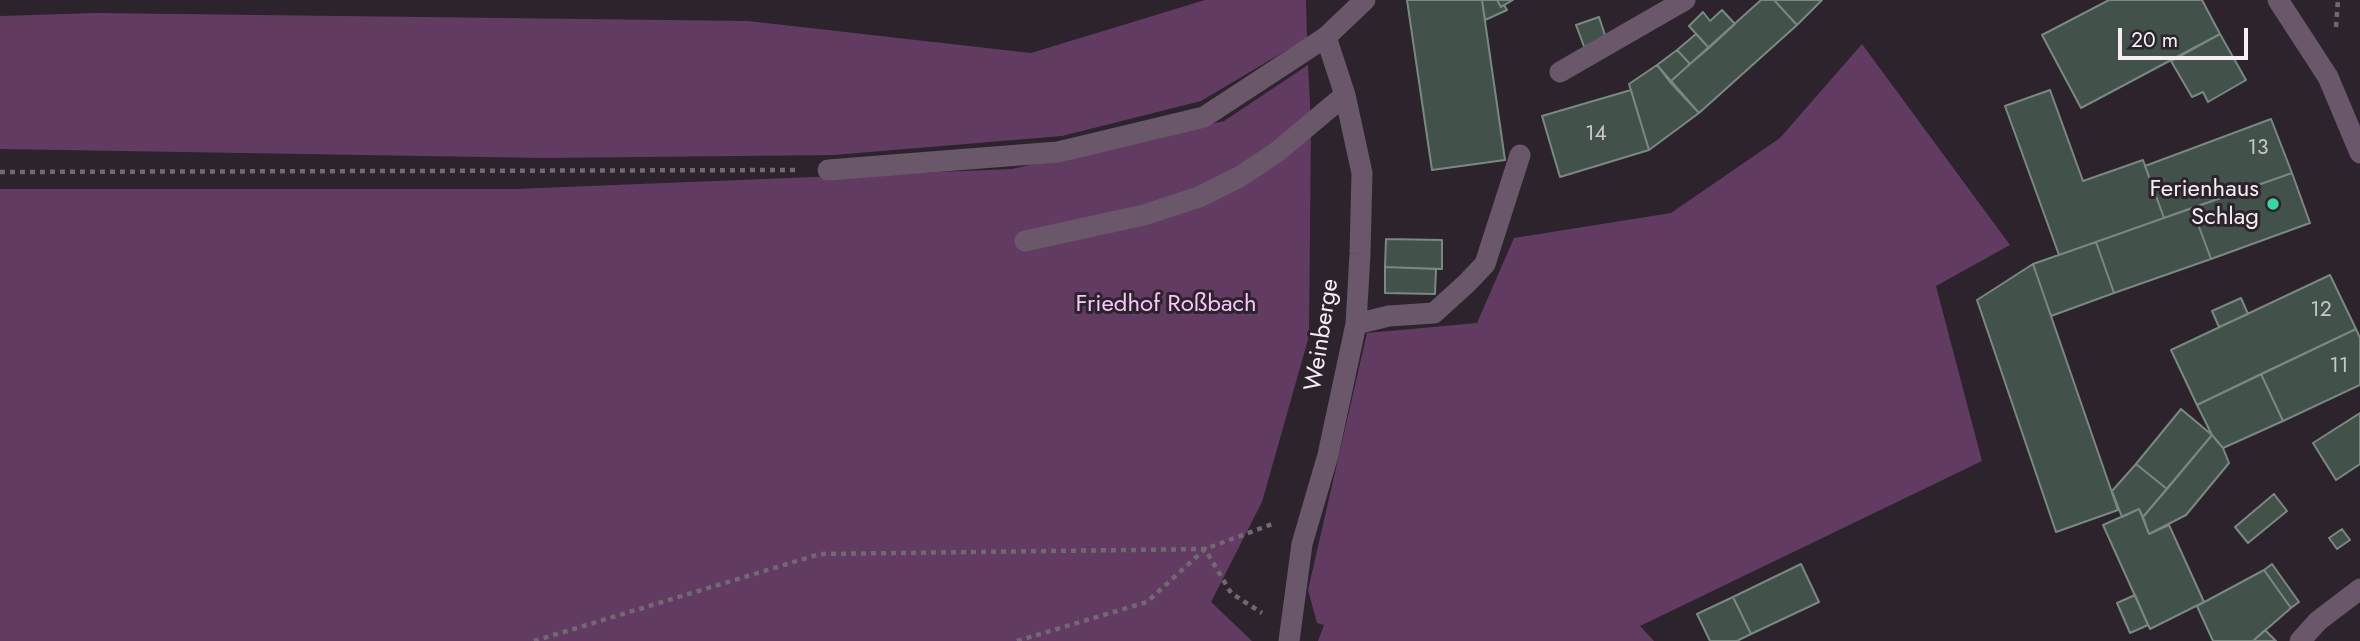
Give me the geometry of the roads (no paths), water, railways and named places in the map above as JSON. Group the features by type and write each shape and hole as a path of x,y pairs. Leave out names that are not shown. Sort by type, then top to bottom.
{"street":[{"path":"828,170 1058,152 1204,117 1326,37 1365,0"},
{"path":"1560,72 1685,0"},
{"path":"2278,0 2328,76 2360,153"},
{"name":"Weinberge","path":"1289,636 1302,544 1328,455 1356,324 1362,173 1345,95 1326,37"},
{"path":"1025,241 1144,215 1199,197 1241,176 1276,152 1345,95"},
{"path":"1356,324 1389,316 1434,313 1467,283 1485,264 1520,155"},
{"path":"2300,641 2318,621 2360,589"}],"place":[{"name":"Ferienhaus Schlag","path":"2273,204"}],"park label":[{"name":"Friedhof Roßbach","path":"1166,305"}]}
